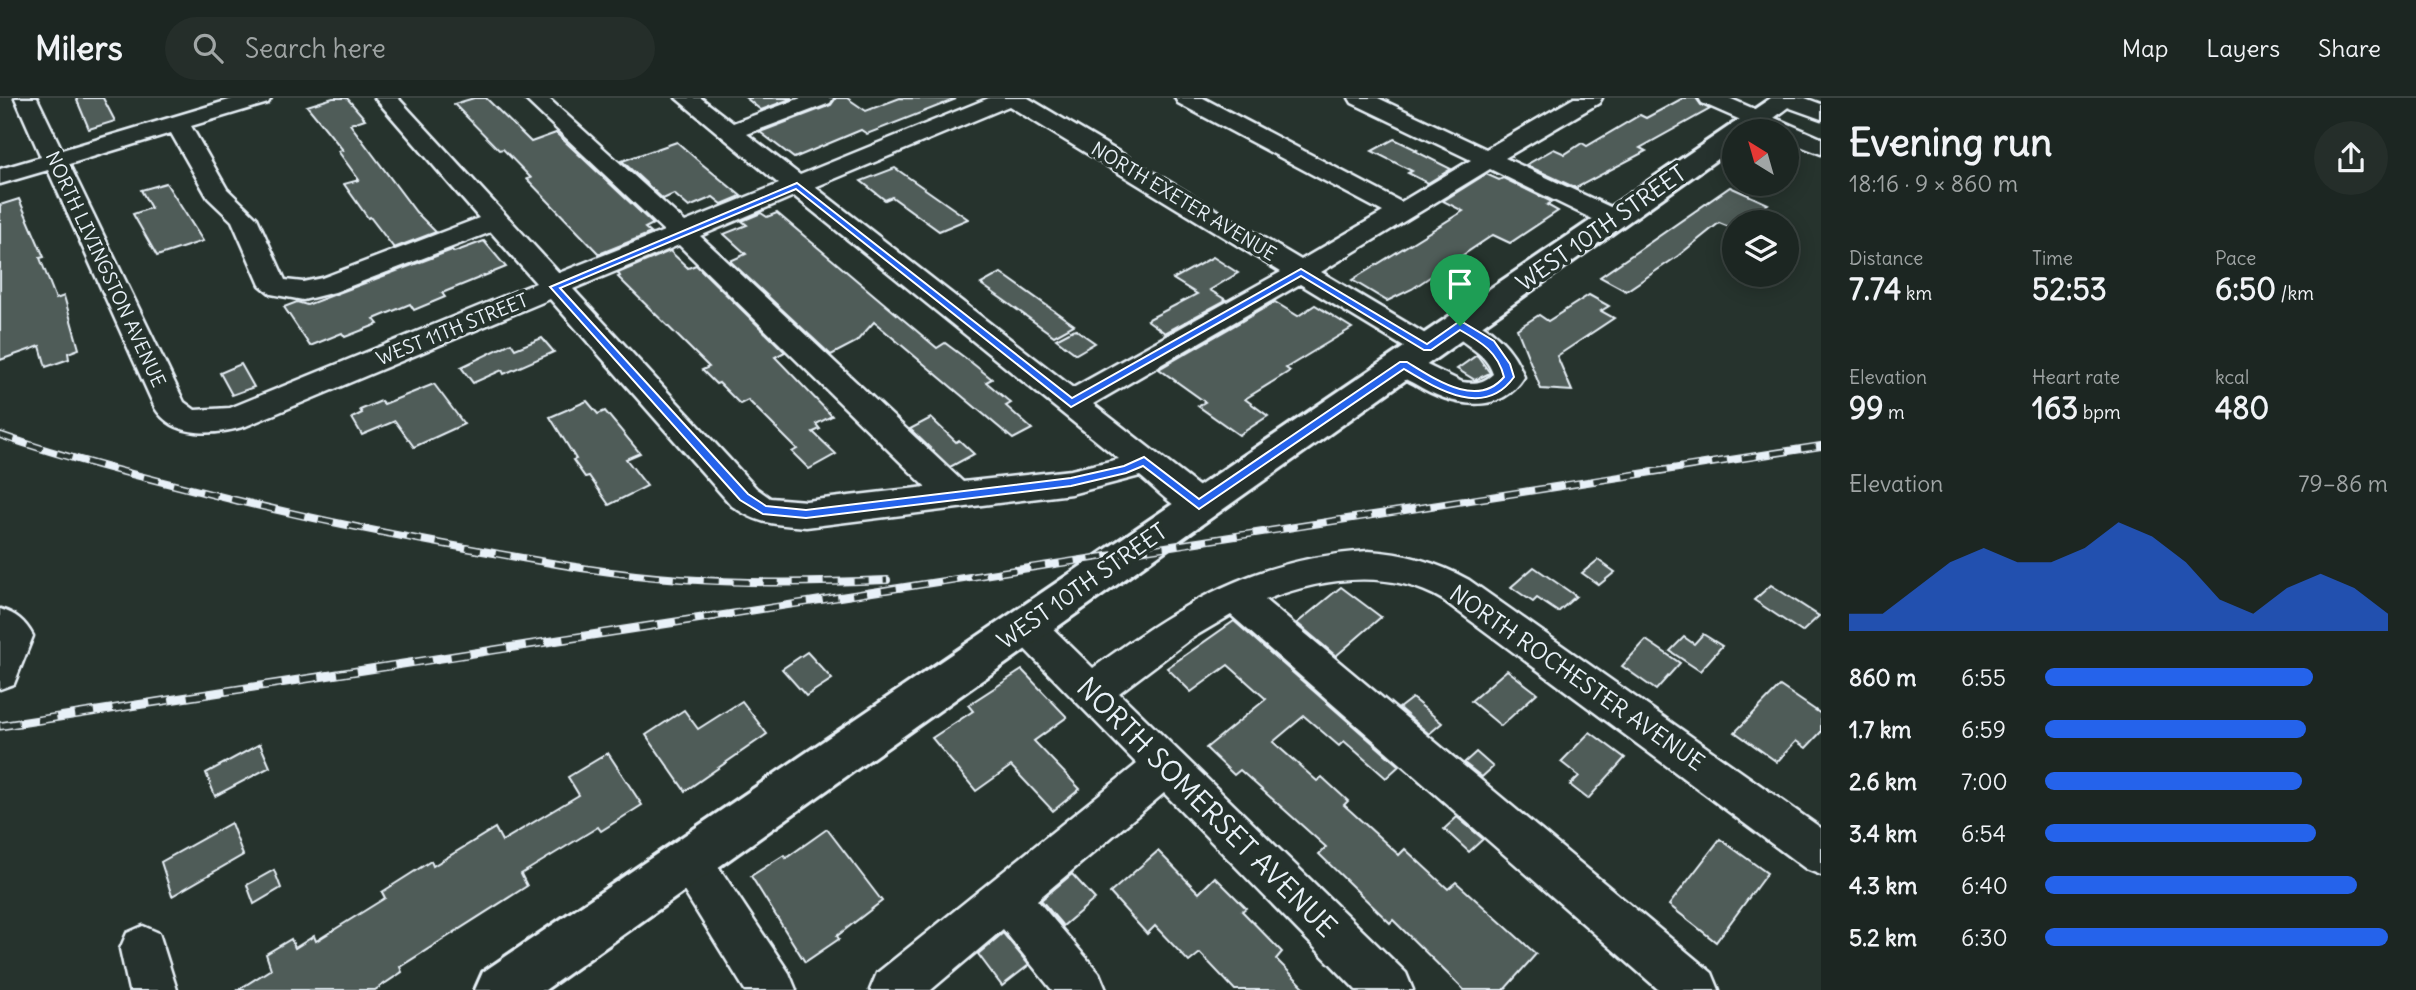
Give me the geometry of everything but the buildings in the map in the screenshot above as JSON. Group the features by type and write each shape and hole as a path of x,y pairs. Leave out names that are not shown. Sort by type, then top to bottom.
{"main road":[{"name":"WEST 10TH STREET","path":"1757,119 1787,98"},
{"name":"WEST 10TH STREET","path":"500,990 1722,143"}],"street":[{"name":"NORTH LIVINGSTON AVENUE","path":"26,98 171,408 183,418 203,422"},
{"path":"0,177 260,98"},
{"path":"386,98 744,497 763,510 806,514 1071,482 1126,469 1144,461"},
{"path":"535,98 682,233 956,496"},
{"path":"687,98 1199,505"},
{"path":"730,132 821,98"},
{"name":"WEST 11TH STREET","path":"203,422 235,418 1010,98"},
{"name":"NORTH EXETER AVENUE","path":"1010,98 1301,272 1415,356 1446,390 1482,395 1500,388 1509,377 1505,364 1490,344 1460,326"},
{"path":"1186,98 1401,212"},
{"path":"1360,98 1614,219"},
{"path":"1538,98 1579,104"},
{"path":"1710,98 1734,119"},
{"path":"1787,98 1821,112"},
{"path":"1809,98 1821,102"},
{"path":"1071,403 1301,272 1579,104"},
{"path":"177,123 217,192 244,218 274,285 282,290 313,290 332,284 496,221"},
{"path":"1799,142 1821,147"},
{"name":"NORTH ROCHESTER AVENUE","path":"1092,691 1193,618 1234,596 1302,574 1359,566 1390,566 1429,577 1457,590 1812,837"},
{"path":"1234,596 1695,990"},
{"name":"NORTH SOMERSET AVENUE","path":"1025,625 1389,990"},
{"path":"0,626 14,636 0,672"},
{"path":"894,990 1166,766"},
{"path":"689,860 772,990"},
{"path":"1006,897 1082,990"}],"railway":[{"path":"0,435 119,471 269,508 554,563 707,581 784,583 887,580"},
{"path":"704,618 1821,446"},
{"path":"0,726 715,616"}],"route":[{"path":"797,186 1071,403 1301,272 1427,348 1460,326 1490,344 1505,364 1509,377 1500,388 1482,395 1446,390 1404,364 1199,505 1144,461 1126,469 1071,482 806,514 763,510 744,497 554,287 797,186"}]}
